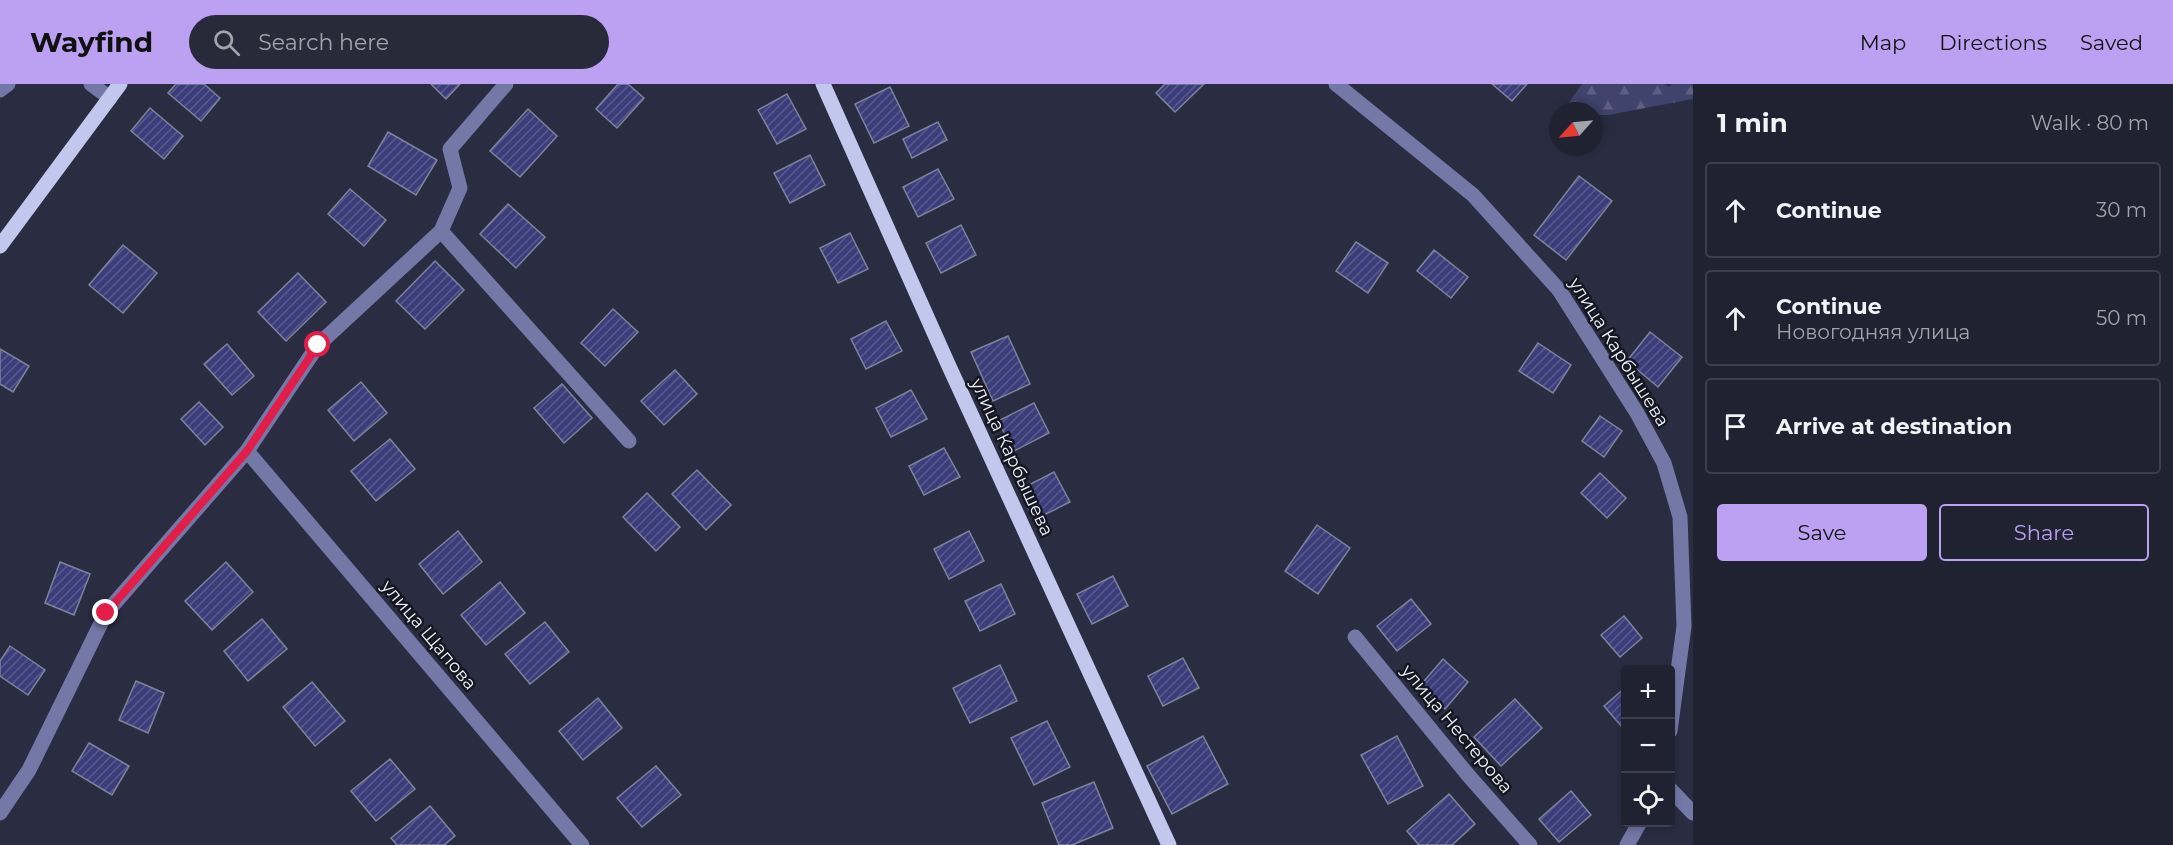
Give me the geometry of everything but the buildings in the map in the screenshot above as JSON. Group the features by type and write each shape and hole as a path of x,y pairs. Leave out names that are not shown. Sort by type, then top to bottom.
{"main road":[{"path":"0,246 120,84"},
{"name":"улица Карбышева","path":"823,84 948,364 1170,845"}],"street":[{"path":"0,90 8,84"},
{"path":"91,84 110,98"},
{"path":"0,813 29,770 106,613 247,451 318,345 441,231 460,189 450,149 506,84"},
{"name":"улица Карбышева","path":"1336,84 1473,195 1559,290 1636,413 1664,463 1680,517 1684,627 1672,719"},
{"path":"441,231 629,441"},
{"name":"улица Щапова","path":"247,451 582,845"},
{"name":"улица Нестерова","path":"1355,637 1468,775 1530,845"},
{"path":"1675,793 1693,813"},
{"path":"1627,845 1637,827"}],"green space":[{"path":"1582,84 1665,84 1669,87 1672,84 1693,84 1693,99 1608,115 1603,115 1603,102 1569,102"}],"route":[{"path":"106,613 247,451 318,345"}]}
